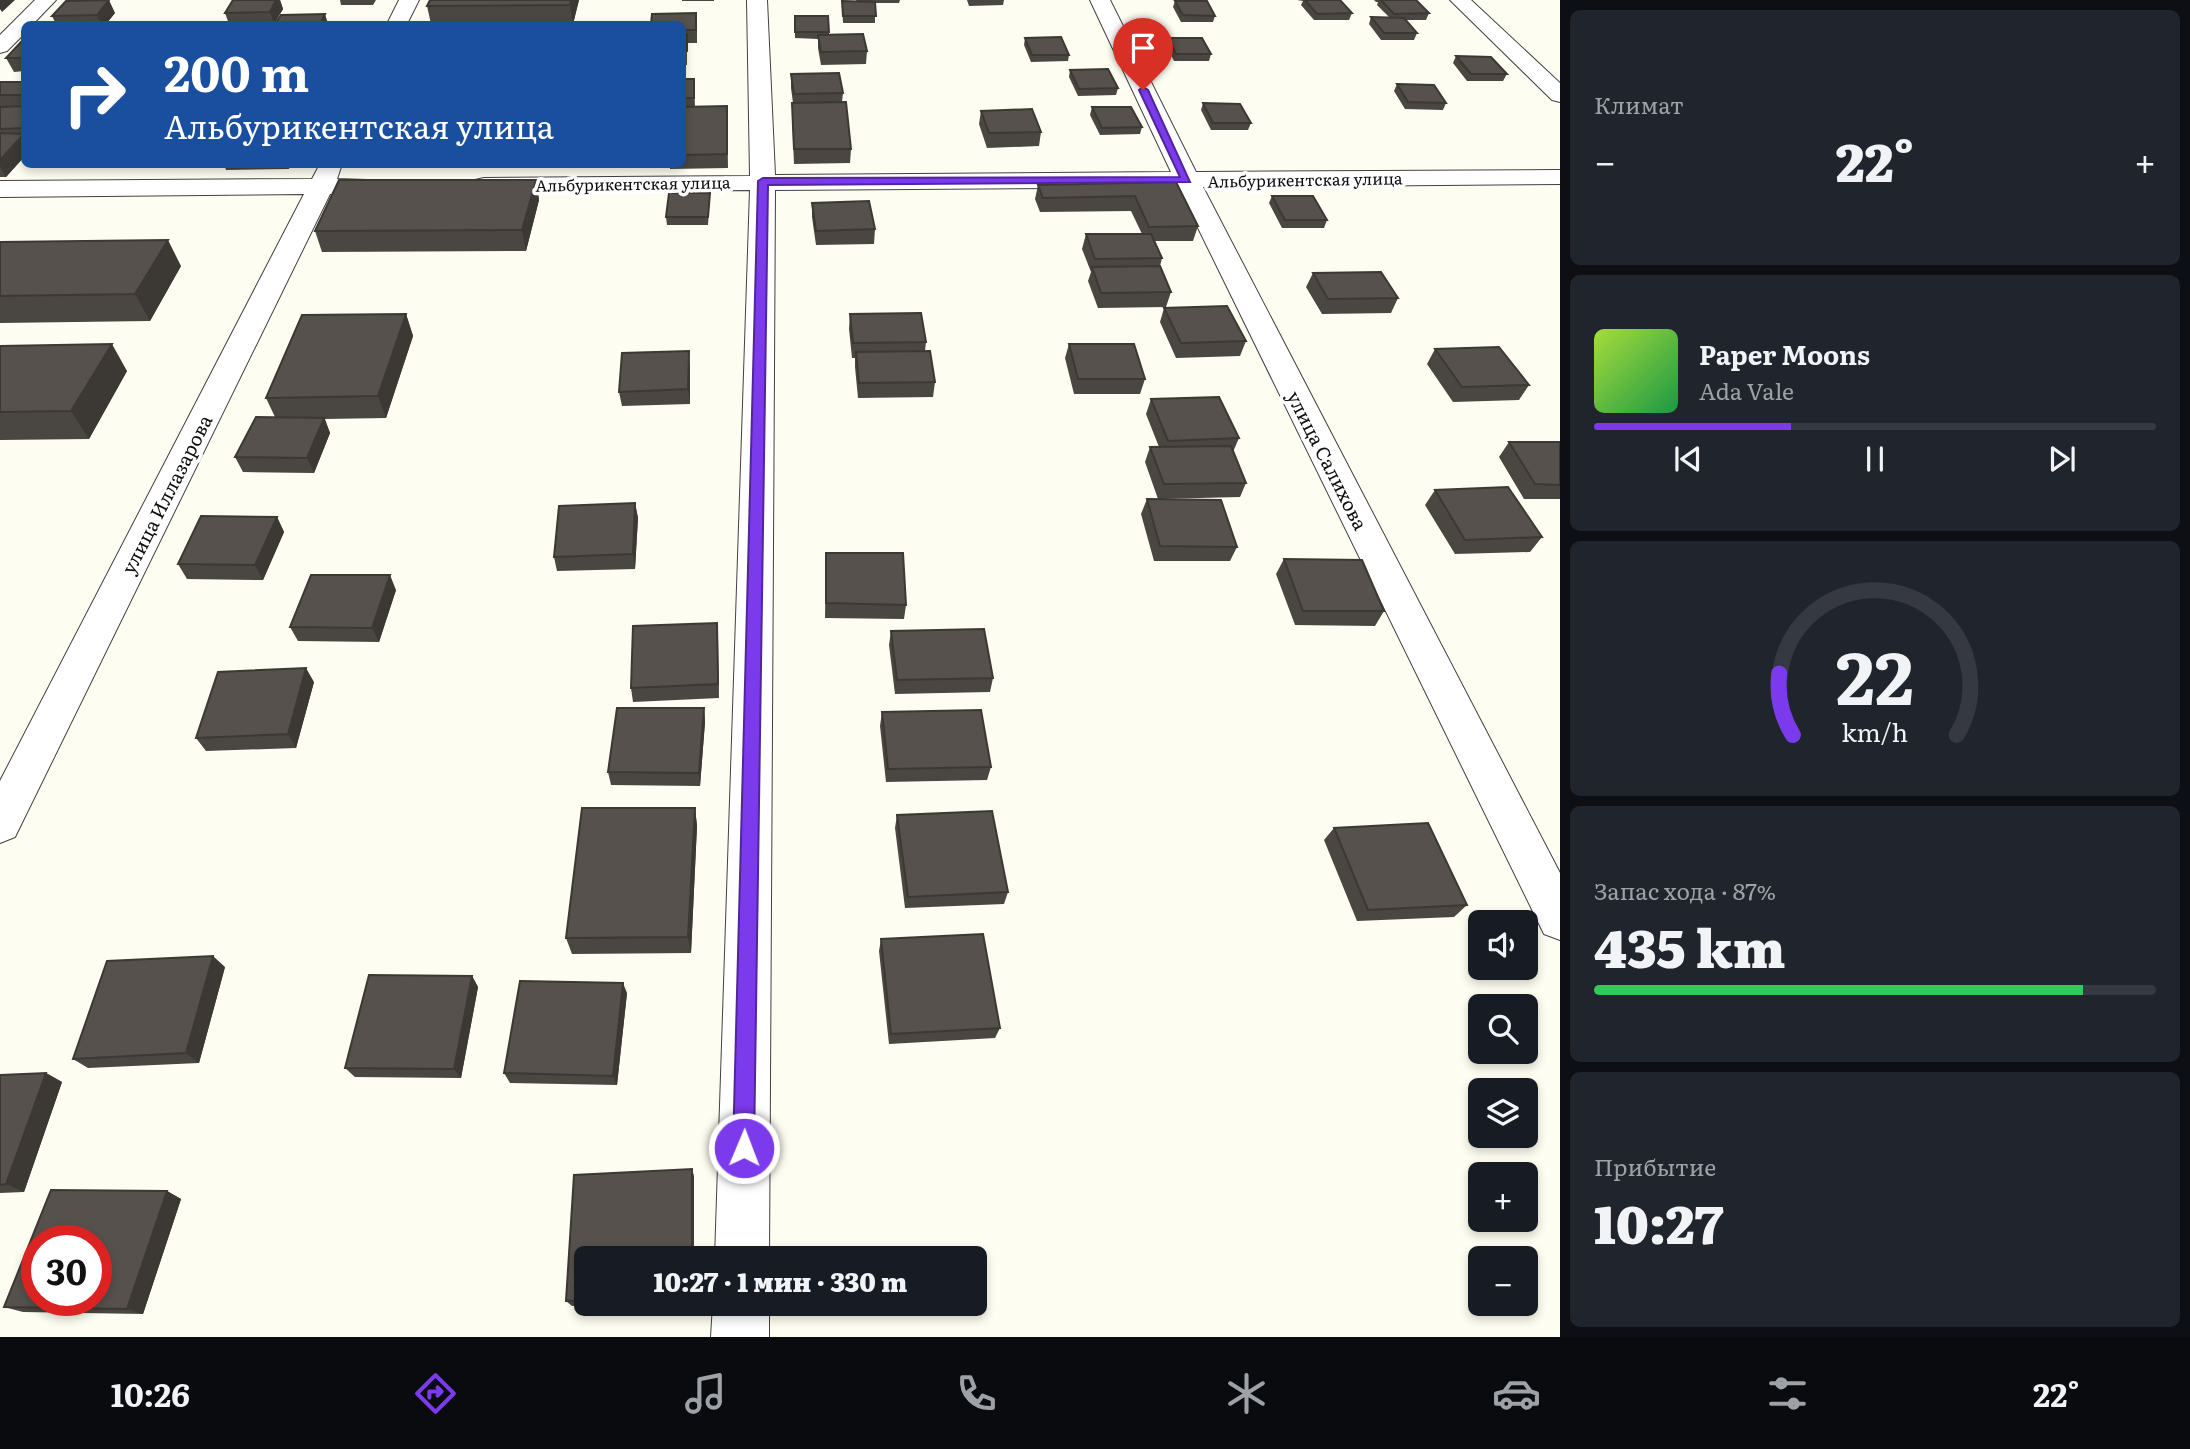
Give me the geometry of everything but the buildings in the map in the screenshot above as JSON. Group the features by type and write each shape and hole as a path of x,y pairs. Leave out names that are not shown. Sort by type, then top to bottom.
{"street":[{"path":"25,21 46,0"},
{"path":"398,21 409,0"},
{"path":"742,1246 763,181 757,0"},
{"name":"улица Салихова","path":"1100,0 1187,180 1560,919"},
{"path":"1460,0 1560,95"},
{"path":"0,47 21,26"},
{"path":"0,189 326,175 418,185"},
{"name":"улица Иллазарова","path":"0,824 326,175"},
{"name":"Альбурикентская улица","path":"459,185 1560,177"},
{"path":"740,1337 741,1316"}],"route":[{"path":"744,1148 763,181 1187,180 1143,90"}]}
